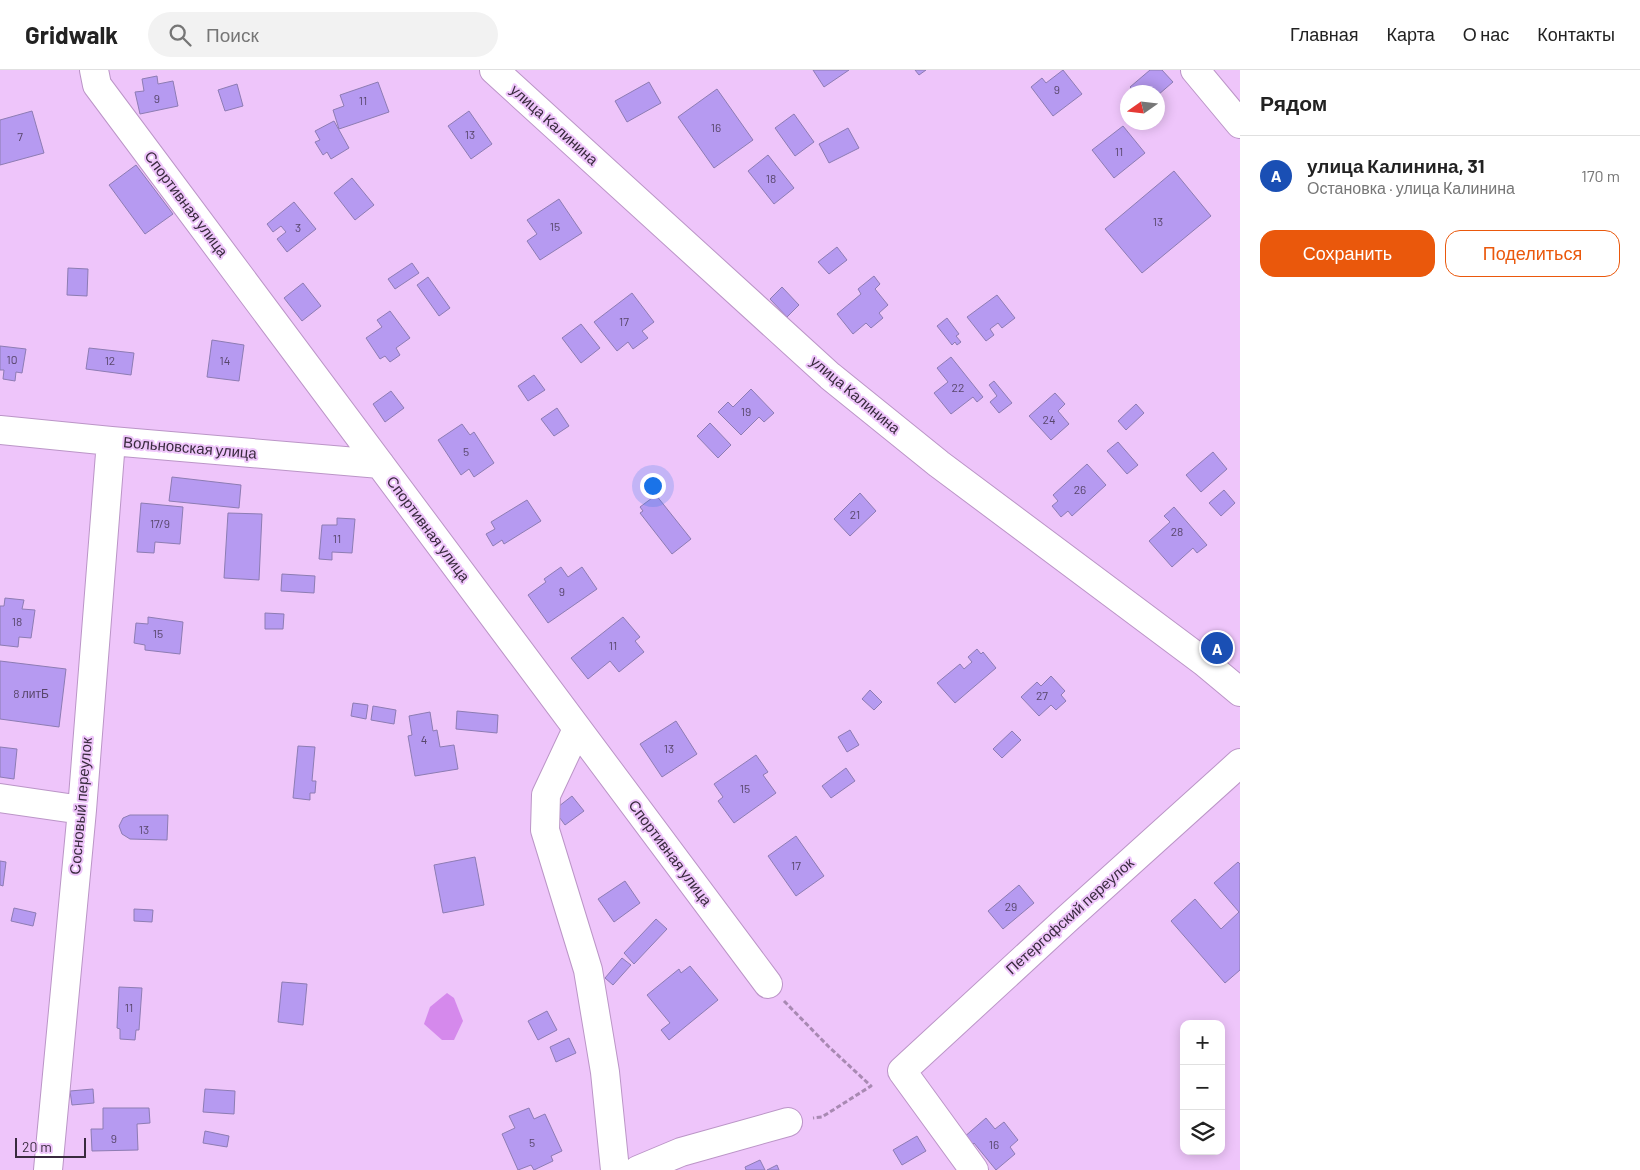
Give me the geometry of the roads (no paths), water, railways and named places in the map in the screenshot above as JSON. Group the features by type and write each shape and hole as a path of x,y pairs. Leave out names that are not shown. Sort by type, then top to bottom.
{"street":[{"name":"Спортивная улица","path":"94,70 97,85 768,984"},
{"name":"улица Калинина","path":"494,70 830,376 939,464 1204,662 1240,692"},
{"path":"1195,70 1240,124"},
{"name":"Вольновская улица","path":"0,430 112,442 380,464"},
{"name":"Сосновый переулок","path":"48,1170 82,810 112,442"},
{"path":"577,729 546,795 545,830 588,970 605,1072 615,1170"},
{"name":"Петергофский переулок","path":"974,1170 902,1071 1240,763"},
{"path":"0,798 82,810"},
{"path":"638,1170 681,1152 788,1122"}],"place":[{"name":"улица Калинина, 31","path":"1217,648"}]}
